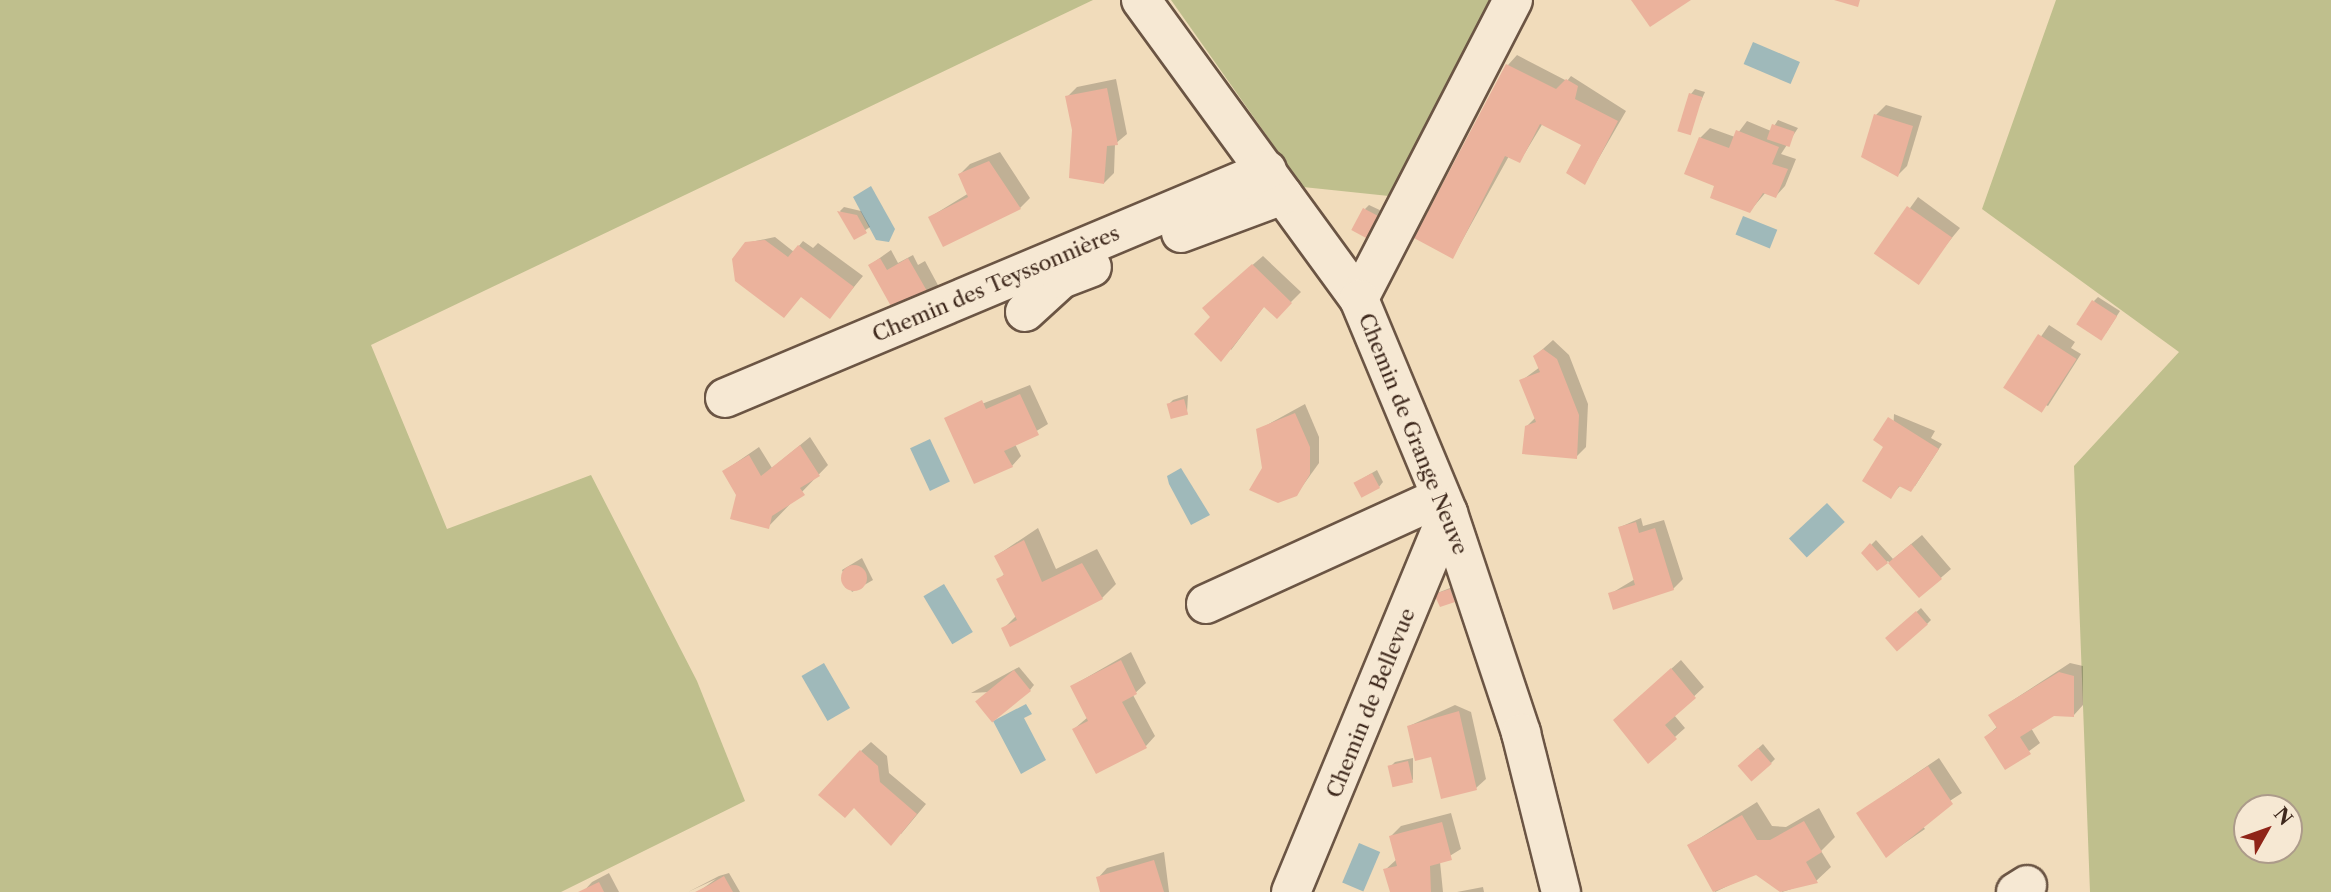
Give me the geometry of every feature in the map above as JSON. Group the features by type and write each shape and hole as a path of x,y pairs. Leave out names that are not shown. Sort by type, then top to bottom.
{"street":[{"path":"1141,0 1359,299"},
{"name":"Chemin de Grange Neuve","path":"1513,0 1359,299 1445,505 1521,733 1561,892"},
{"name":"Chemin des Teyssonnières","path":"1025,312 1061,279 1275,182"},
{"name":"Chemin des Teyssonnières","path":"725,398 1275,182"},
{"path":"1206,604 1445,505"},
{"name":"Chemin de Bellevue","path":"1291,892 1445,505"}],"green space":[{"path":"0,0 1093,0 371,345 447,529 591,475 697,681 745,801 561,892 0,892"},
{"path":"1171,0 1492,0 1389,196 1303,187"},
{"path":"2056,0 2331,0 2331,892 2090,892 2074,466 2179,352 1982,209"}],"water":[{"path":"1753,42 1800,62 1791,84 1744,64"},
{"path":"871,186 895,229 889,242 876,240 853,197"},
{"path":"1743,216 1777,230 1770,248 1736,235"},
{"path":"930,439 950,482 930,491 910,448"},
{"path":"1181,468 1210,515 1191,525 1167,476"},
{"path":"1827,503 1845,522 1807,557 1789,538"},
{"path":"944,584 973,632 952,644 923,596"},
{"path":"824,663 850,708 827,721 801,676"},
{"path":"1026,704 1032,714 1024,718 1046,760 1021,774 993,721"},
{"path":"1359,843 1380,852 1363,892 1342,883"}],"building":[{"path":"1631,0 1691,0 1650,27"},
{"path":"1834,0 1860,0 1858,7"},
{"path":"1506,64 1556,89 1566,79 1578,86 1575,99 1618,121 1585,185 1566,173 1581,145 1540,124 1520,163 1505,156 1453,259 1414,238"},
{"path":"1107,88 1118,145 1107,146 1104,184 1069,178 1072,130 1065,96"},
{"path":"1689,93 1702,97 1691,135 1677,131"},
{"path":"1874,114 1913,126 1898,177 1861,157"},
{"path":"1772,124 1795,132 1789,147 1767,139"},
{"path":"1736,130 1779,147 1772,164 1788,169 1776,198 1763,193 1750,213 1710,198 1714,186 1684,174 1699,137 1729,148"},
{"path":"989,161 1021,209 943,247 928,217 968,197 958,174"},
{"path":"1907,206 1952,238 1919,285 1874,254"},
{"path":"1363,208 1382,218 1370,240 1351,230"},
{"path":"837,211 857,215 867,233 854,240"},
{"path":"765,240 788,257 798,245 854,287 830,319 801,297 784,318 735,281 732,259 745,242"},
{"path":"880,258 887,270 908,258 931,298 897,317 868,265"},
{"path":"1252,264 1292,303 1277,319 1264,307 1221,362 1194,334 1210,317 1202,308"},
{"path":"2092,300 2117,316 2101,341 2076,324"},
{"path":"2038,334 2077,359 2042,413 2003,388"},
{"path":"1543,349 1557,359 1579,415 1577,459 1522,454 1525,426 1536,422 1519,380 1540,372 1533,356"},
{"path":"1020,394 1039,435 1004,451 1013,467 974,484 944,418 982,400 986,409"},
{"path":"1184,399 1188,414 1171,419 1167,404"},
{"path":"1295,413 1310,447 1310,474 1297,496 1278,503 1249,490 1262,468 1256,429"},
{"path":"1888,417 1939,449 1911,492 1899,486 1891,499 1862,481 1883,447 1873,440"},
{"path":"800,445 820,476 800,488 805,495 772,516 769,529 730,519 736,495 722,471 749,455 761,476"},
{"path":"1372,473 1380,488 1361,498 1353,483"},
{"path":"1636,522 1639,533 1655,528 1674,590 1613,610 1608,593 1635,585 1618,527"},
{"path":"1024,540 1042,582 1082,563 1103,599 1010,647 1001,628 1017,620 996,579 1004,575 994,556"},
{"path":"1870,543 1888,563 1877,571 1861,553"},
{"path":"1911,544 1942,579 1919,598 1888,563"},
{"path":"854,565 863,569 867,578 863,587 854,591 845,587 841,578 845,569"},
{"path":"1450,589 1455,602 1440,607 1434,594"},
{"path":"1916,611 1928,625 1897,651 1885,638"},
{"path":"1121,660 1137,694 1122,702 1147,748 1096,774 1072,729 1088,721 1070,686"},
{"path":"1671,668 1696,698 1665,725 1677,739 1648,764 1613,720"},
{"path":"1014,670 1031,691 992,722 975,701"},
{"path":"2059,672 2074,676 2074,717 2054,716 2020,737 2031,754 2005,770 1984,737 1997,728 1988,715"},
{"path":"1459,711 1477,790 1441,799 1431,757 1415,761 1407,726"},
{"path":"1758,748 1772,764 1751,782 1738,766"},
{"path":"860,750 878,766 880,782 917,814 891,846 854,808 845,818 818,795"},
{"path":"1408,761 1413,782 1392,787 1388,766"},
{"path":"1928,766 1953,804 1886,858 1856,813"},
{"path":"1742,815 1757,840 1770,840 1804,821 1822,852 1806,862 1818,883 1780,892 1756,875 1713,892 1687,845"},
{"path":"1442,822 1452,860 1430,866 1431,892 1390,892 1383,869 1397,866 1389,836"},
{"path":"1154,860 1164,892 1100,892 1096,877"},
{"path":"724,876 733,892 695,892 709,885"},
{"path":"599,882 604,892 578,892"}]}
